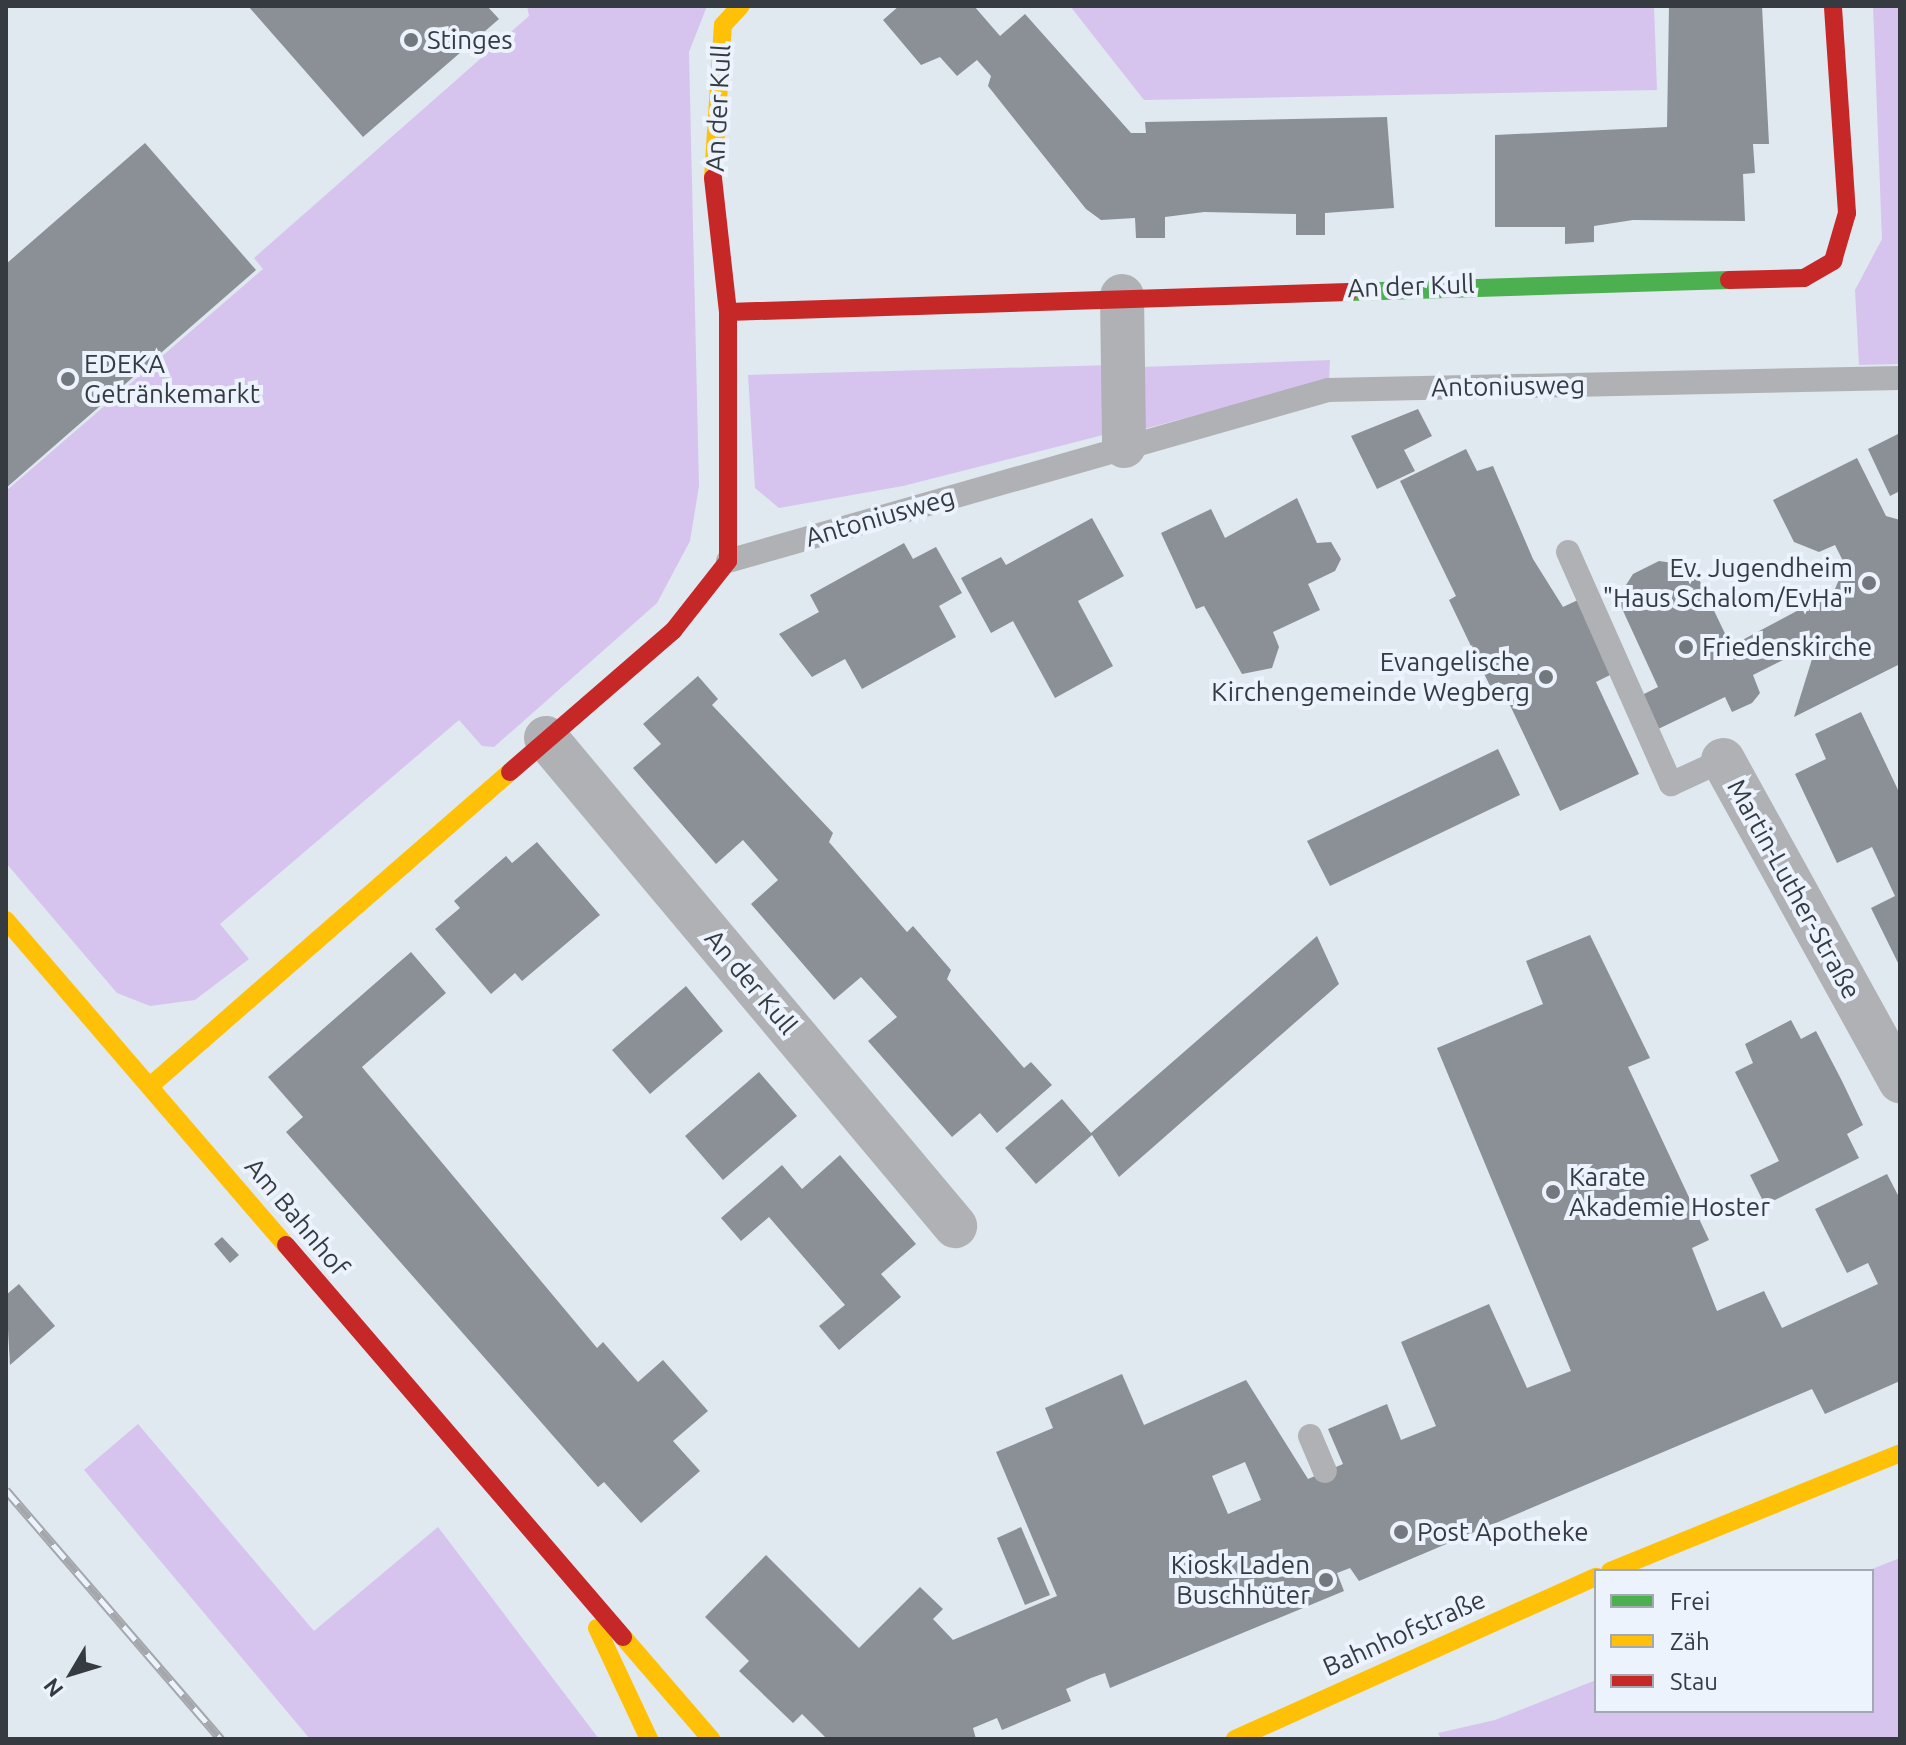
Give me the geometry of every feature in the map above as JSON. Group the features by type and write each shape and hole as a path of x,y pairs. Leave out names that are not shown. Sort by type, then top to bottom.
{"street":[{"name":"An der Kull","path":"728,561 728,312 710,155 723,25 741,6"},
{"name":"An der Kull","path":"728,312 1122,296 1804,278 1833,261 1847,213 1833,6"},
{"path":"1122,296 1124,446"},
{"path":"150,1086 546,738 673,631 728,561"},
{"name":"An der Kull","path":"546,738 955,1226"},
{"name":"Martin-Luther-Straße","path":"1723,760 1900,1081"},
{"name":"Am Bahnhof","path":"6,920 548,1548 629,1637 711,1739"},
{"path":"1615,1569 1900,1453"},
{"name":"Am Bahnhof","path":"548,1548 615,1656 649,1739"},
{"name":"Bahnhofstraße","path":"1235,1739 1594,1578"},
{"name":"Am Bahnhof","path":"629,1637 680,1739"}],"lane":[{"name":"Antoniusweg","path":"728,561 1328,390 1900,378"},
{"name":"Martin-Luther-Straße","path":"1568,552 1671,784 1723,760"},
{"path":"1310,1436 1325,1471"}],"shaded area":[{"path":"527,6 707,6 689,52 699,486 690,541 657,603 494,747 482,746 459,720 220,924 249,959 195,1000 150,1006 117,993 6,863 6,491 263,269 254,258 529,16"},
{"path":"1070,6 1654,6 1657,90 1144,100"},
{"path":"1873,6 1900,6 1900,364 1859,365 1855,290 1882,239"},
{"path":"1330,360 1329,380 1144,429 1141,367"},
{"path":"1113,365 1111,433 903,486 779,508 755,488 748,375"},
{"path":"138,1424 314,1631 438,1527 599,1739 310,1739 84,1470"},
{"path":"1900,1558 1900,1739 1441,1739 1438,1733 1495,1720 1594,1681 1594,1713 1874,1713 1872,1569"}],"building":[{"path":"248,6 487,6 499,19 363,137"},
{"path":"899,6 974,6 1000,36 1025,14 1131,133 1146,133 1145,122 1387,117 1394,208 1325,213 1325,235 1296,235 1296,214 1204,212 1165,217 1165,238 1136,238 1135,218 1101,220 1086,209 988,86 991,76 977,60 957,76 940,57 921,65 883,20"},
{"path":"1669,6 1762,6 1769,144 1753,144 1755,173 1743,174 1745,221 1633,220 1594,226 1594,242 1565,244 1565,227 1495,227 1495,135 1667,127"},
{"name":"EDEKA Getränkemarkt","path":"145,143 256,270 6,488 6,264"},
{"path":"1418,409 1432,436 1404,450 1415,471 1377,489 1351,436"},
{"path":"1900,433 1900,491 1890,496 1868,449"},
{"name":"Evangelische Kirchengemeinde Wegberg","path":"1466,449 1477,471 1493,466 1533,559 1563,607 1580,599 1616,672 1596,682 1639,774 1560,811 1499,682 1490,686 1449,600 1456,596 1400,481"},
{"path":"1857,458 1886,516 1900,520 1900,664 1794,717 1817,643 1753,675 1760,693 1752,703 1732,712 1725,697 1654,731 1638,697 1658,687 1619,602 1631,597 1626,585 1633,574 1659,561 1673,563 1678,574 1693,567 1731,646 1825,596 1830,601 1845,565 1835,545 1819,552 1794,542 1773,500"},
{"path":"1297,498 1317,543 1331,542 1341,559 1335,571 1308,584 1320,610 1273,632 1279,647 1272,668 1242,674 1204,606 1196,609 1161,533 1211,509 1225,538"},
{"path":"1092,518 1124,576 1078,601 1113,666 1055,698 1013,621 991,633 961,578 1001,557 1006,565"},
{"path":"904,543 913,559 936,547 962,593 939,606 956,637 862,689 845,659 812,677 779,634 819,612 810,595"},
{"path":"698,676 718,699 712,705 833,833 829,842 907,932 913,926 951,970 947,979 1024,1068 1031,1062 1052,1085 997,1133 980,1113 952,1137 868,1041 897,1017 861,977 834,1000 751,904 778,880 743,840 716,864 633,768 661,744 643,724"},
{"path":"1861,712 1900,794 1900,967 1871,908 1895,896 1872,847 1837,863 1795,774 1826,759 1815,734"},
{"path":"1498,749 1520,795 1330,886 1307,841"},
{"path":"537,842 600,915 522,981 515,973 491,994 435,929 460,908 454,901 506,856 512,863"},
{"path":"1590,935 1650,1058 1628,1067 1709,1240 1692,1248 1717,1311 1764,1291 1782,1328 1878,1284 1868,1263 1847,1273 1815,1209 1887,1174 1900,1199 1900,1381 1825,1414 1812,1389 1359,1581 1350,1568 1337,1573 1344,1591 1110,1688 1105,1673 1091,1678 1066,1689 1071,1701 1002,1730 997,1718 973,1728 976,1739 827,1739 802,1714 793,1723 739,1671 749,1661 705,1617 766,1555 859,1648 920,1587 943,1609 933,1619 953,1640 1057,1596 996,1452 1053,1428 1045,1408 1122,1374 1144,1425 1246,1380 1308,1479 1343,1464 1328,1429 1387,1404 1401,1440 1436,1426 1401,1342 1489,1304 1527,1388 1571,1371 1437,1048 1543,1004 1526,961","holes":["1245,1462 1261,1500 1228,1514 1212,1476"]},
{"path":"1317,936 1339,984 1119,1177 1092,1135 1036,1184 1005,1148 1062,1099 1091,1133"},
{"path":"411,952 446,993 362,1067 597,1348 603,1342 638,1382 663,1360 708,1411 673,1441 700,1471 641,1523 604,1482 598,1487 286,1132 303,1117 268,1077"},
{"path":"686,986 723,1031 650,1094 612,1050"},
{"path":"1791,1020 1801,1039 1816,1031 1842,1081 1863,1125 1847,1134 1859,1158 1765,1205 1750,1175 1779,1161 1735,1072 1753,1063 1745,1044"},
{"path":"759,1072 797,1116 723,1180 685,1136"},
{"path":"840,1155 916,1244 881,1274 901,1297 839,1350 819,1326 845,1305 769,1217 741,1241 721,1218 782,1165 802,1189"},
{"path":"222,1237 239,1255 230,1263 214,1244"},
{"path":"19,1284 55,1326 10,1365 6,1295"},
{"path":"1021,1527 1050,1595 1025,1605 997,1538"}],"railway":[{"path":"6,1490 221,1739"}],"traffic: fast":[{"path":"1349,292 1729,280"}],"traffic: slow":[{"path":"713,178 723,25 741,6"},
{"path":"150,1086 510,772"},
{"path":"6,920 286,1245"},
{"path":"1615,1569 1900,1453"},
{"path":"1235,1739 1594,1578"},
{"path":"597,1628 649,1739"},
{"path":"623,1637 711,1739"}],"traffic: jam":[{"path":"1729,280 1804,278 1833,261 1847,213 1833,6"},
{"path":"510,772 673,631 728,561 728,312 713,178"},
{"path":"728,312 1349,292"},
{"path":"286,1245 623,1637"}],"place":[{"name":"Stinges","path":"411,40"},
{"name":"EDEKA Getränkemarkt","path":"68,379"},
{"name":"Ev. Jugendheim \"Haus Schalom/EvHa\"","path":"1869,583"},
{"name":"Friedenskirche","path":"1686,647"},
{"name":"Evangelische Kirchengemeinde Wegberg","path":"1546,677"},
{"name":"Karate Akademie Hoster","path":"1553,1192"},
{"name":"Post Apotheke","path":"1401,1532"},
{"name":"Kiosk Laden Buschhüter","path":"1326,1580"}]}
